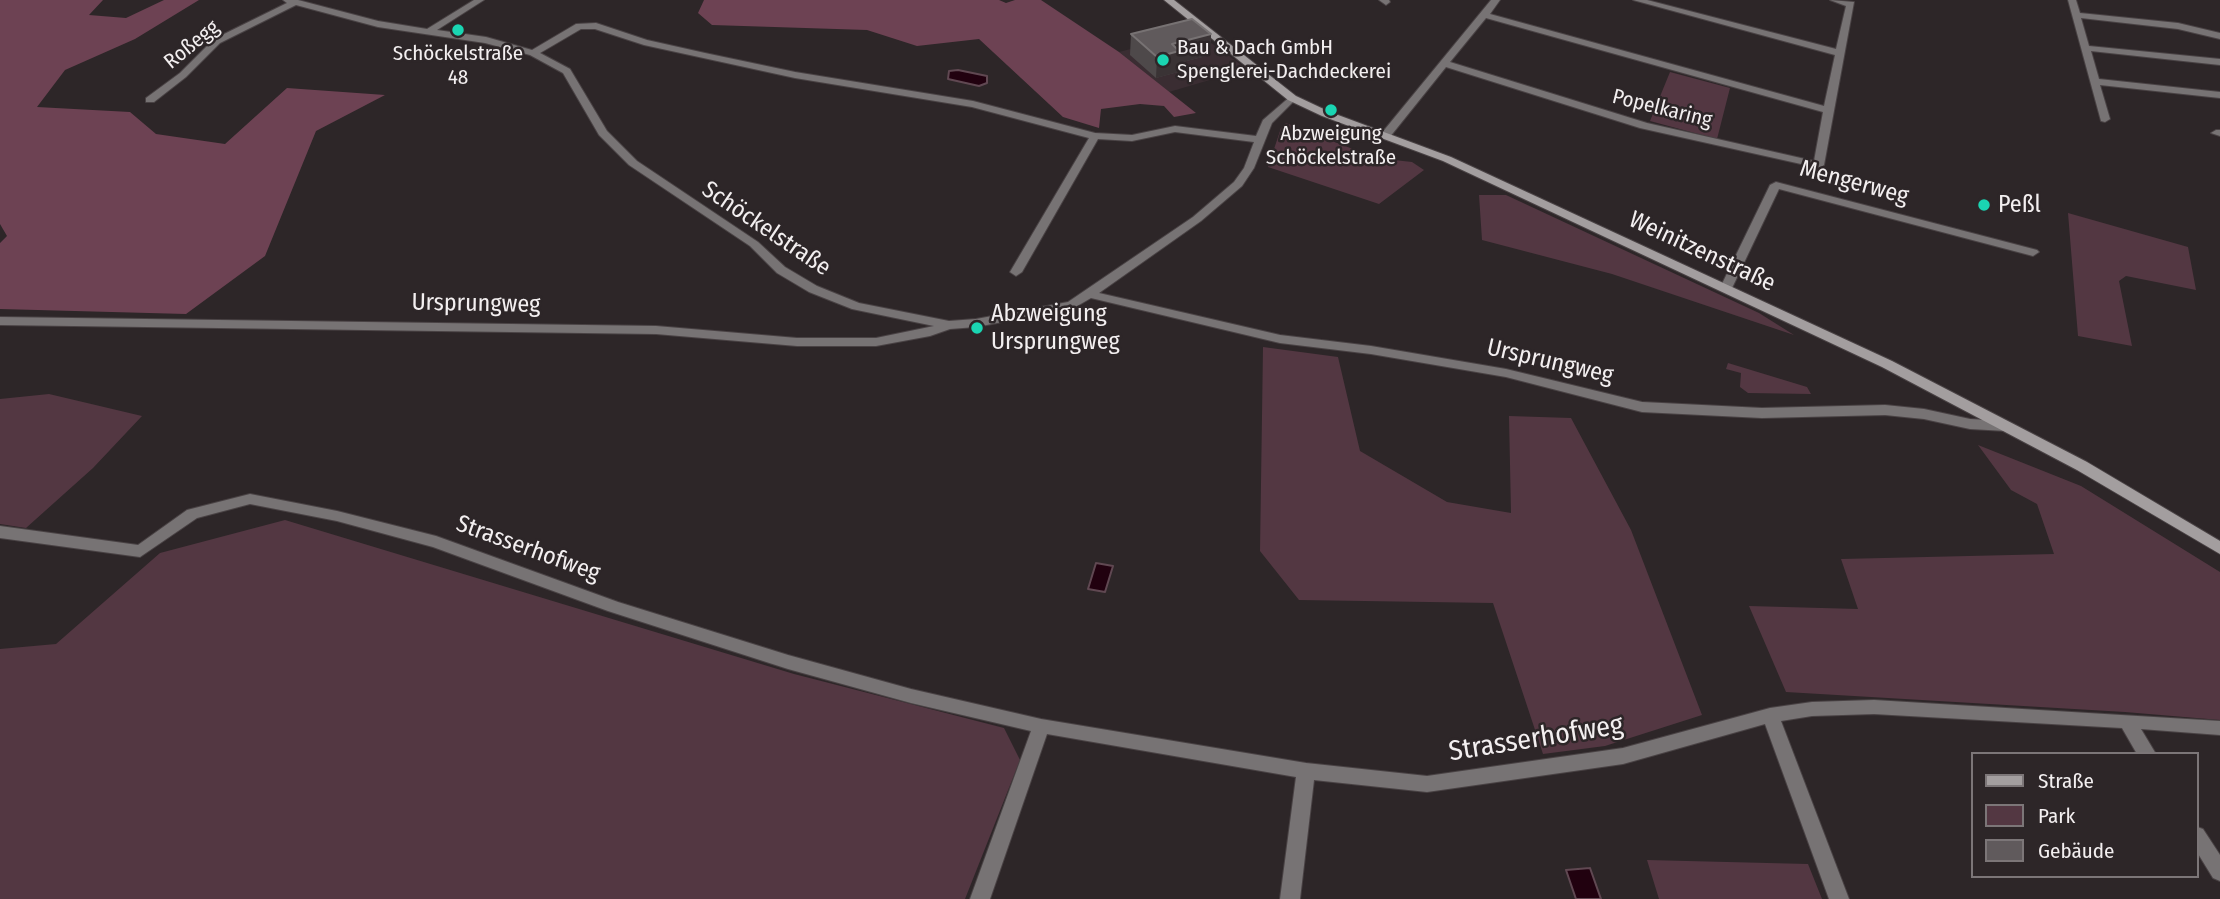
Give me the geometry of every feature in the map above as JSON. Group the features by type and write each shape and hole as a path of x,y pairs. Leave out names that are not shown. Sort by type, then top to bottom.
{"main road":[{"name":"Weinitzenstraße","path":"1168,0 1292,98 1505,185 1887,364 2007,426 2155,508 2220,548"}],"street":[{"path":"431,30 481,0"},
{"path":"1385,136 1496,0"},
{"path":"1637,0 1840,53"},
{"name":"Popelkaring","path":"1443,64 1644,126 1819,165 1851,2 1834,0"},
{"path":"2060,0 2072,1 2105,119"},
{"name":"Schöckelstraße","path":"291,1 378,24 486,40 533,53 567,71 603,133 633,163 754,244 781,270 813,289 856,306 949,325 976,323 1046,310 1072,304 1089,294 1197,219 1238,184 1250,168 1266,122 1292,98"},
{"name":"Roßegg","path":"150,100 183,75 218,41 291,1"},
{"name":"Popelkaring","path":"1484,15 1828,110"},
{"path":"2077,15 2170,25 2220,36"},
{"path":"533,53 579,26 596,26 644,42 705,56 795,75 973,104 1095,136 1132,138 1175,128 1261,140"},
{"path":"2085,48 2220,62"},
{"path":"2096,82 2220,95"},
{"path":"1016,272 1095,136"},
{"name":"Mengerweg","path":"1726,288 1776,184 2033,252"},
{"name":"Ursprungweg","path":"1089,294 1280,338 1371,349 1506,373 1642,407 1762,413 1868,410 1924,414 1970,424 2007,426"},
{"name":"Ursprungweg","path":"0,321 656,330 797,342 876,342 930,332 949,325"},
{"name":"Strasserhofweg","path":"0,532 140,551 192,514 250,499 337,516 436,542 614,607 788,662 911,696 1041,726 1306,771 1427,784 1623,756 1770,715 1812,709 1874,707 2220,728"},
{"path":"1770,715 1839,899"},
{"path":"2127,721 2146,752"},
{"path":"981,899 1041,726"},
{"path":"1290,899 1306,771"},
{"path":"2199,838 2220,872"}],"shaded area":[{"path":"0,0 103,0 89,15 126,18 164,0 199,0 135,39 65,70 37,107 130,112 156,134 225,144 287,88 385,95 316,131 265,256 186,314 0,309 0,243 7,236 0,224"},
{"path":"704,0 999,0 1006,3 1015,0 1041,0 1119,52 1196,113 1174,117 1164,106 1140,104 1101,109 1099,128 1063,117 979,39 917,46 867,30 712,25 698,13"},
{"path":"1196,32 1247,69 1169,92 1119,52"},
{"path":"958,70 987,76 987,83 979,86 948,79 949,71"},
{"path":"1096,563 1113,566 1105,592 1088,589"},
{"path":"1590,868 1601,899 1576,899 1566,870"}],"green space":[{"path":"1670,72 1730,88 1717,139 1650,121"},
{"path":"1286,123 1376,158 1412,162 1424,170 1379,204 1268,167 1281,128"},
{"path":"1479,195 1506,195 1759,313 1794,335 1612,274 1482,240"},
{"path":"2068,213 2188,247 2196,290 2126,276 2119,281 2132,346 2078,336"},
{"path":"1263,347 1338,357 1360,451 1447,502 1511,513 1509,416 1571,418 1631,530 1702,715 1605,746 1543,754 1493,603 1299,600 1260,551"},
{"path":"1728,363 1807,387 1811,394 1748,393 1740,387 1741,373 1726,369"},
{"path":"49,394 142,416 93,468 26,528 0,524 0,399"},
{"path":"1978,445 2081,486 2220,572 2220,720 1786,692 1749,606 1858,609 1841,559 2054,554 2037,504 2011,490"},
{"path":"285,520 794,674 1004,728 1020,760 965,899 0,899 0,649 56,644 160,553"},
{"path":"1647,860 1808,864 1822,899 1659,899"}],"building":[{"path":"1192,19 1211,34 1172,44 1179,51 1157,57 1131,34"}],"place":[{"name":"Schöckelstraße 48","path":"458,30"},
{"name":"Bau & Dach GmbH Spenglerei-Dachdeckerei","path":"1163,60"},
{"name":"Abzweigung Schöckelstraße","path":"1331,110"},
{"name":"Peßl","path":"1984,205"},
{"name":"Abzweigung Ursprungweg","path":"977,328"}]}
